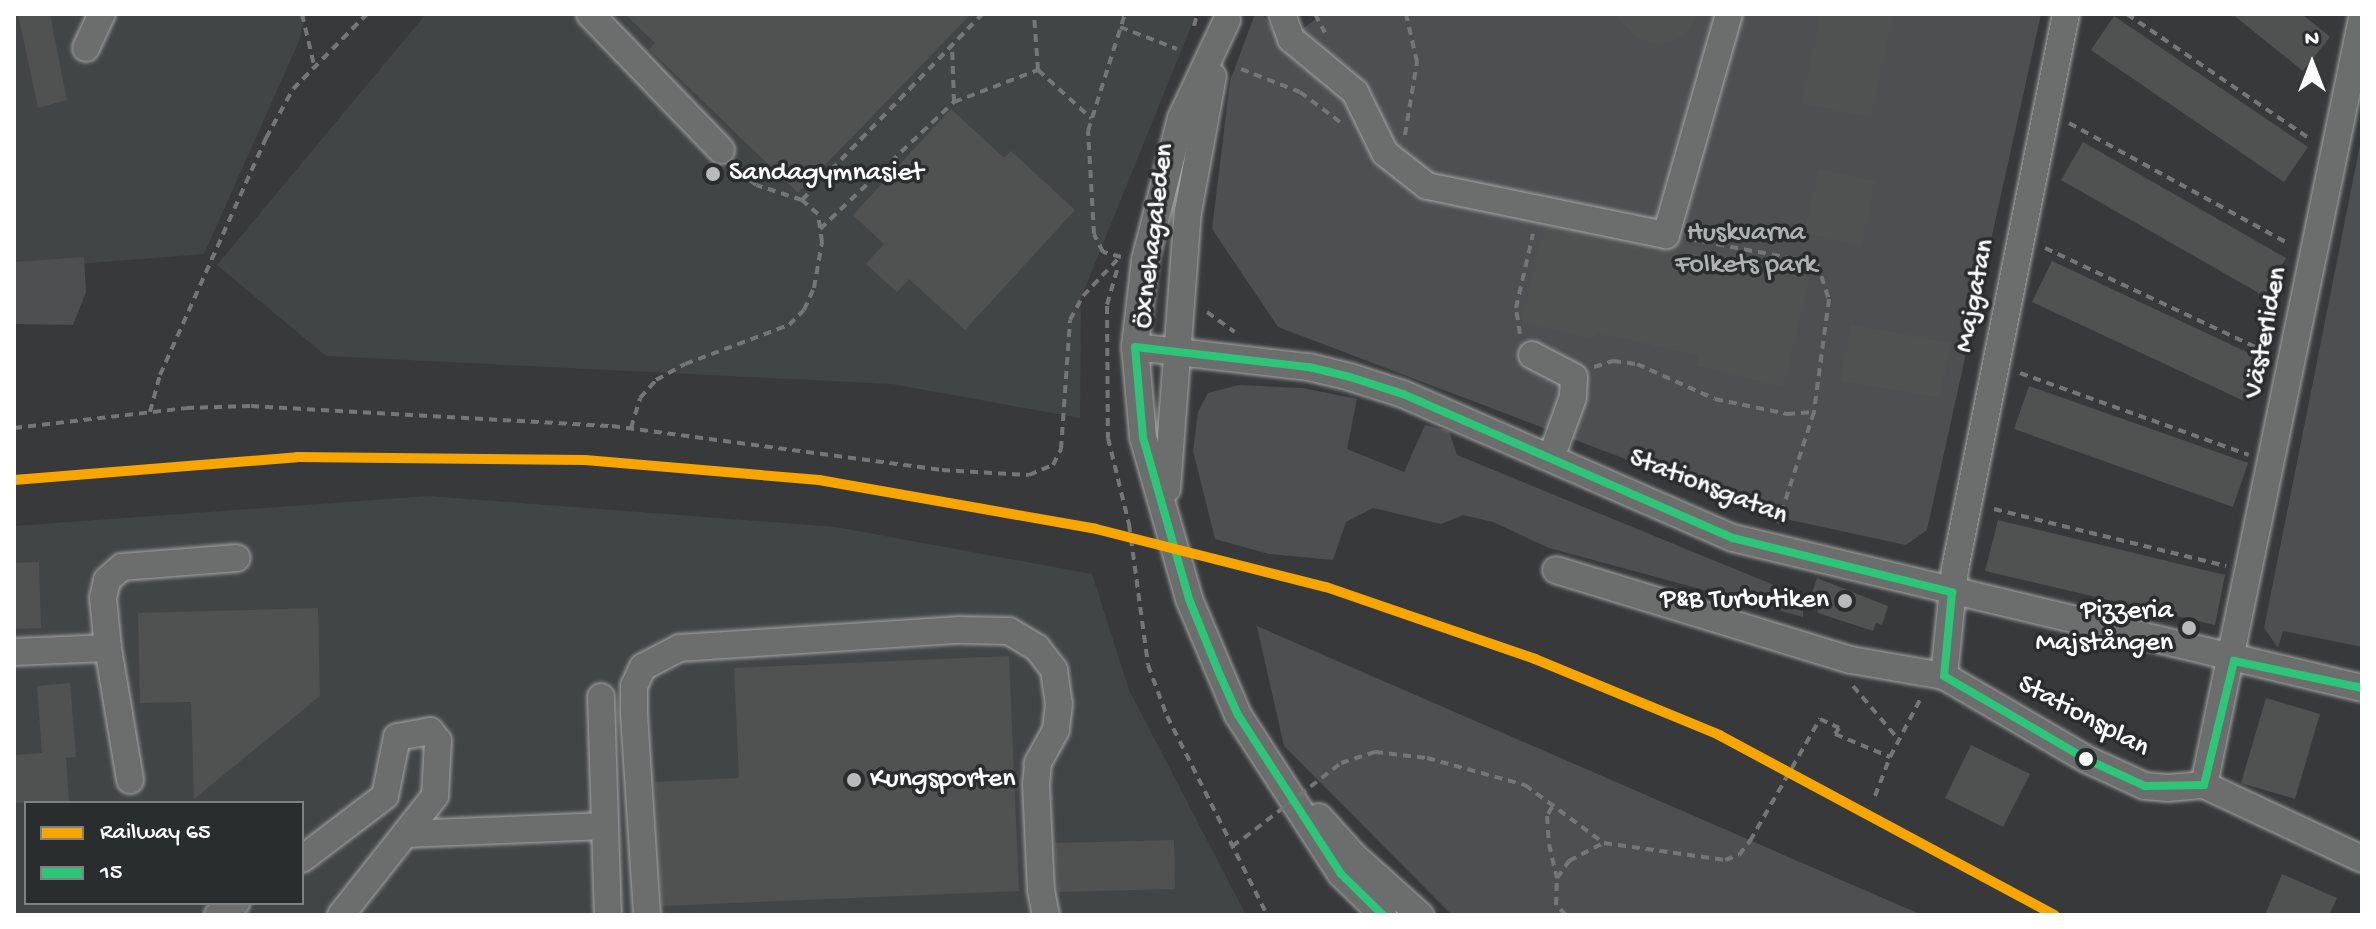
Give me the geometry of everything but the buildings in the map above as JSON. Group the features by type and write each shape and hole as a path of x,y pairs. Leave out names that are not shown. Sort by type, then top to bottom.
{"street":[{"path":"86,48 102,14"},
{"path":"590,14 721,150"},
{"path":"1282,14 1291,39 1355,92 1385,153 1400,169 1427,186 1457,195 1539,208 1666,235 1729,14"},
{"name":"Majgatan","path":"1952,592 2066,14"},
{"name":"Öxnehagaleden","path":"1228,17 1181,118 1161,185 1145,260 1135,347 1143,437 1167,511 1189,599 1232,701 1341,874 1376,912"},
{"name":"Öxnehagaleden","path":"1167,511 1173,350 1199,138 1228,17"},
{"name":"Västerliden","path":"2234,661 2362,18"},
{"name":"Stationsgatan","path":"1135,347 1309,367 1350,377 1551,458 1733,538 2234,661 2362,688"},
{"path":"1532,355 1574,377 1573,397 1551,458"},
{"path":"130,780 108,648 103,598 107,580 122,567 237,558"},
{"path":"1556,570 1851,660 1944,676 1952,592"},
{"path":"647,915 634,712 634,686 643,667 679,648 959,630 1009,631 1037,648 1054,670 1059,704 1056,730 1038,763 1036,784 1046,915"},
{"path":"14,652 108,648"},
{"path":"2234,661 2204,785 2362,859"},
{"name":"Stationsplan","path":"1944,676 2086,759 2145,786 2204,785"},
{"path":"601,697 608,915"},
{"path":"304,857 385,796 397,737 430,731 438,741 435,796 406,834 383,855 341,915"},
{"name":"Öxnehagaleden","path":"1259,748 1354,856 1420,915"},
{"path":"406,834 605,826"}],"path":[{"path":"302,14 314,65"},
{"path":"150,412 160,375 266,138 293,89 367,14"},
{"path":"802,200 982,14"},
{"path":"1034,14 1038,70 1091,118"},
{"path":"14,428 150,412 251,406 631,428 1001,477 1029,475 1053,465 1064,421 1070,320 1083,296 1120,257 1103,252 1094,234 1091,118 1125,14"},
{"path":"1400,169 1417,62 1406,14"},
{"path":"2127,14 2310,139"},
{"path":"1120,27 1177,49"},
{"path":"952,45 954,102"},
{"path":"1241,69 1300,92 1351,131"},
{"path":"820,229 954,102 1038,70"},
{"path":"2046,110 2296,247"},
{"path":"631,428 640,398 656,380 685,364 767,337 804,310 814,288 820,229 818,214 802,200 756,185 721,150"},
{"path":"1532,355 1515,325 1539,208"},
{"path":"1666,235 1817,263 1829,299 1814,412 1771,549"},
{"path":"2021,236 2257,348"},
{"path":"1574,377 1613,361 1637,364 1715,399 1787,414 1814,412"},
{"path":"1996,364 2235,450"},
{"path":"1968,503 2219,564"},
{"path":"1875,796 1890,757 1925,691 1944,676"},
{"path":"1846,679 1899,740"},
{"path":"1232,846 1341,763 1375,752 1412,755 1525,785 1604,843 1725,860 1739,855 1820,719 1839,728 1835,734 1890,757"},
{"path":"1552,807 1547,816 1549,844 1557,878 1556,905 1566,915"},
{"path":"1557,878 1569,861 1604,843"}],"shaded area":[{"path":"14,14 306,14 299,41 204,254 14,269"},
{"name":"Sandagymnasiet","path":"426,14 1196,14 1081,298 1080,418 892,384 326,356 217,265"},
{"path":"429,496 836,527 1092,574 1129,690 1246,915 14,915 14,526"}],"green space":[{"name":"Huskvarna Folkets park","path":"1255,14 1262,14 1283,44 1322,14 2041,14 1927,530 1906,545 1781,518 1278,327 1212,229 1230,81"},
{"path":"2362,135 2362,647 2283,631 2278,648 2264,628"},
{"path":"84,257 86,292 73,325 14,324 14,262"},
{"path":"1239,385 1303,388 1357,399 1347,449 1404,472 1425,425 1449,431 1457,455 1803,597 1803,617 1549,548 1493,522 1463,515 1441,524 1373,508 1346,522 1333,560 1269,554 1215,539 1193,451 1198,412 1208,393"},
{"path":"1257,626 1922,915 1452,915 1284,746"}],"rail line":[{"name":"65","path":"14,480 297,457 585,460 819,480 1096,529 1326,587 1535,659 1719,735 2055,915"}],"transit line":[{"name":"15","path":"1383,915 1341,874 1238,715 1219,673 1189,599 1143,437 1135,347 1309,367 1350,377 1403,394 1733,538 1952,592"},
{"name":"15","path":"1952,592 1944,676 2086,759 2145,786 2204,785 2234,661"},
{"name":"15","path":"2234,661 2362,688"}],"place":[{"name":"Sandagymnasiet","path":"713,174"},
{"name":"P&B Turbutiken","path":"1845,601"},
{"name":"Pizzeria Majstången","path":"2189,628"},
{"name":"Kungsporten","path":"854,780"}]}
